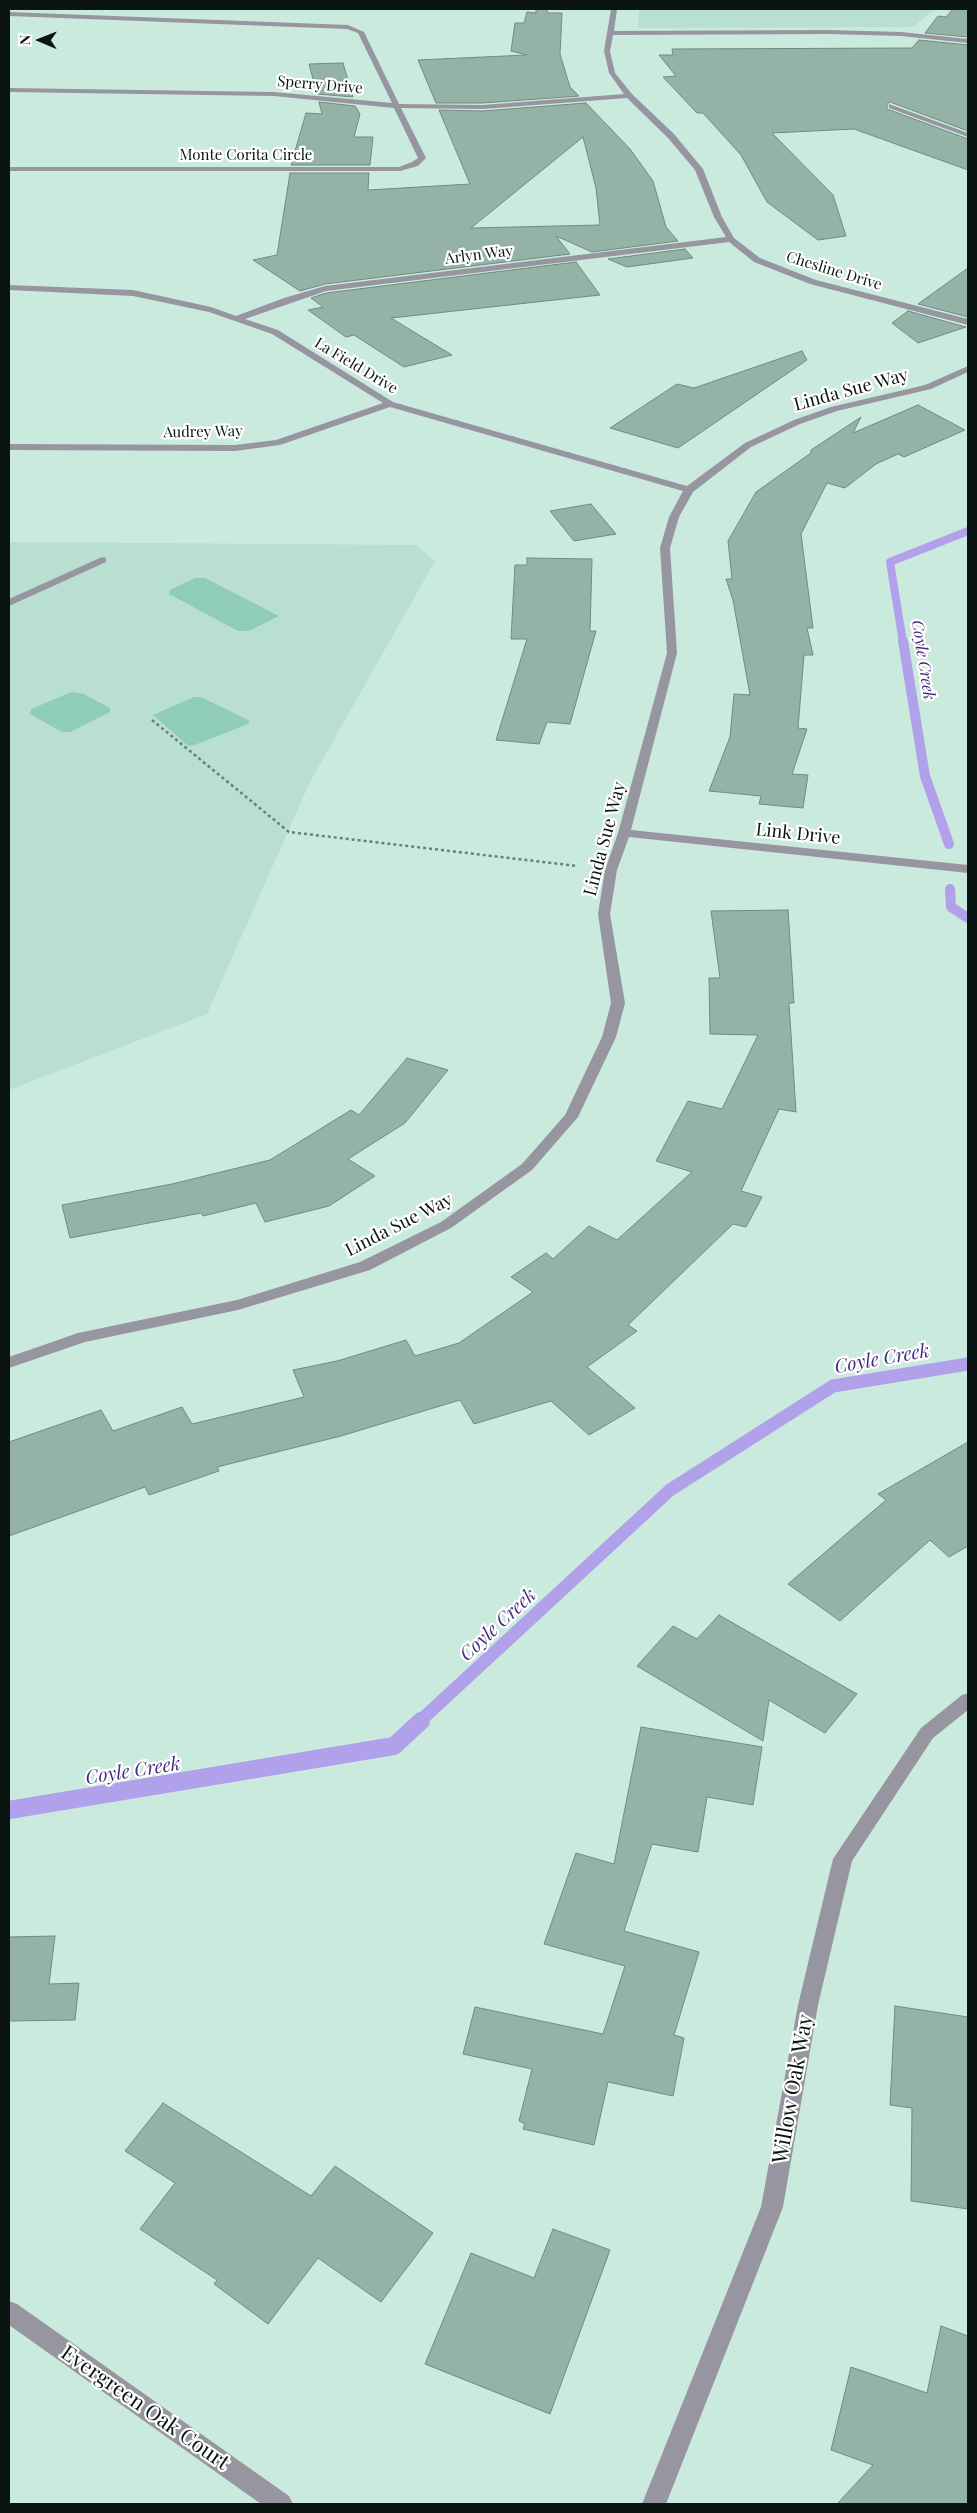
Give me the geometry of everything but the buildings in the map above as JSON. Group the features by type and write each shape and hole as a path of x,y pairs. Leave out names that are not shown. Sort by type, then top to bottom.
{"street":[{"name":"Chesline Drive","path":"614,9 607,51 612,73 629,96 672,136 699,169 718,217 731,239 757,260 814,282 968,322"},
{"path":"9,14 348,27 361,32 397,106"},
{"path":"610,33 901,34 968,41"},
{"name":"Sperry Drive","path":"9,90 274,94 397,106 483,107 629,96"},
{"name":"Monte Corita Circle","path":"9,169 400,169 415,164 422,158 397,106"},
{"path":"892,106 968,135"},
{"name":"Arlyn Way","path":"236,319 287,300 325,289 731,239"},
{"name":"La Field Drive","path":"9,287 133,293 211,310 275,332 390,404 689,490"},
{"name":"Linda Sue Way","path":"9,1363 83,1337 238,1305 365,1266 446,1225 527,1167 571,1117 609,1037 618,1003 604,914 611,870 624,833 672,653 665,548 674,517 689,490 748,445 796,422 834,409 928,387 968,370"},
{"name":"Audrey Way","path":"9,447 235,448 277,442 390,404"},
{"path":"9,603 102,560"},
{"name":"Link Drive","path":"624,833 968,870"},
{"name":"Willow Oak Way","path":"654,2504 772,2207 808,2005 843,1859 927,1733 968,1700"},
{"name":"Evergreen Oak Court","path":"9,2312 282,2504"}],"path":[{"path":"152,720 289,832 577,866"}],"shaded area":[{"path":"639,9 934,9 913,27 638,28"},
{"path":"9,542 416,545 435,561 310,782 207,1014 9,1090"},
{"path":"195,578 205,578 279,616 249,631 238,631 169,594 170,590"},
{"path":"72,692 84,694 110,708 110,712 70,732 62,732 30,714 31,709"},
{"path":"194,697 201,697 250,721 248,724 192,746 187,745 153,715"}],"waterway":[{"name":"Coyle Creek","path":"903,642 890,562 968,531"},
{"name":"Coyle Creek","path":"903,641 925,776 949,844"},
{"name":"Coyle Creek","path":"950,889 951,907 968,918"},
{"name":"Coyle Creek","path":"419,1722 670,1490 833,1386 968,1364"},
{"name":"Coyle Creek","path":"9,1810 394,1746 421,1721"}]}
